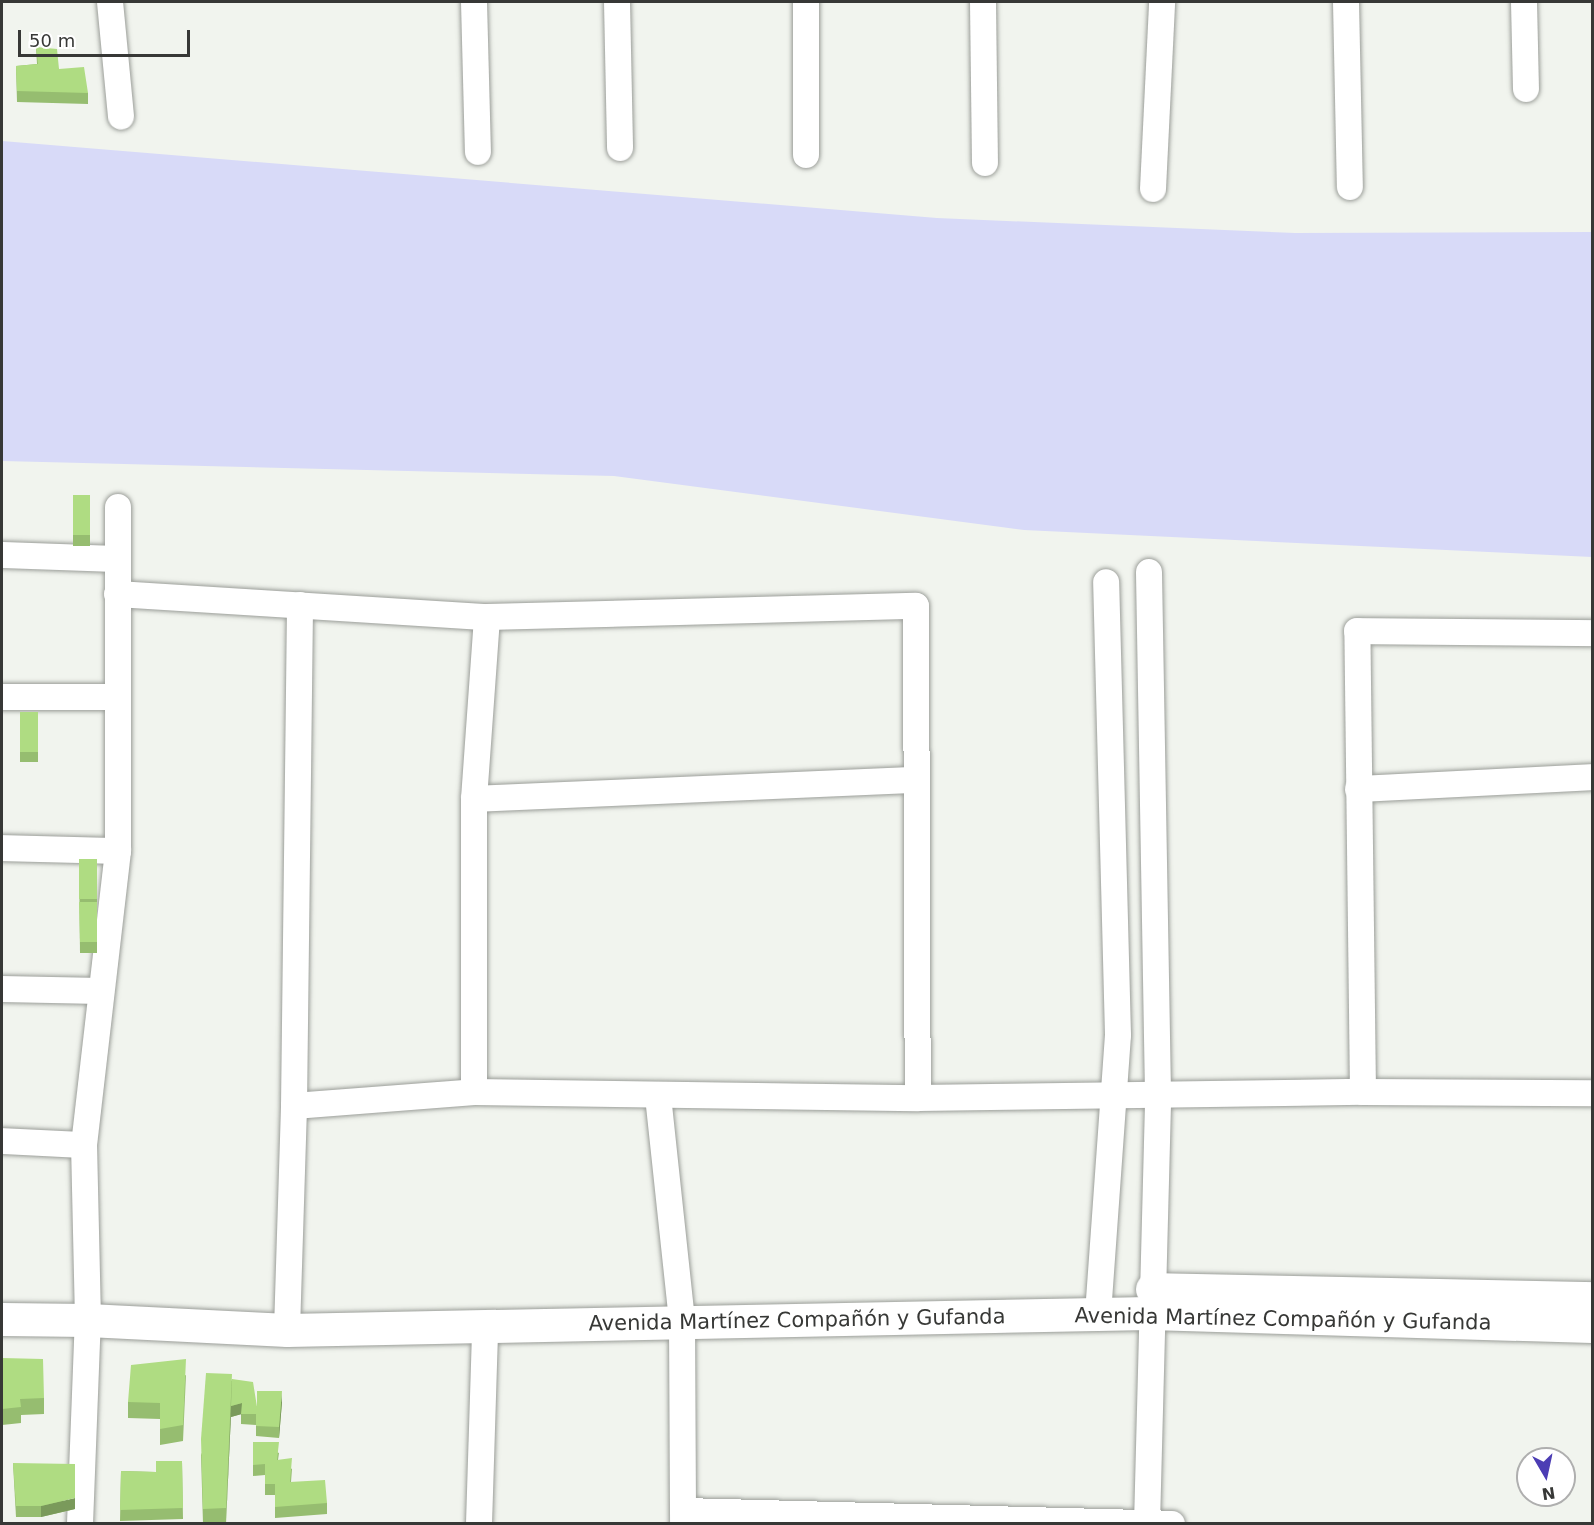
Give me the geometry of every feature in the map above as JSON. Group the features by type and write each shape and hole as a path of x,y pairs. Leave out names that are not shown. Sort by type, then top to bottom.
{"street":[{"path":"110,2 121,116"},
{"path":"474,2 478,152"},
{"path":"616,2 620,148"},
{"path":"806,2 806,155"},
{"path":"982,2 985,163"},
{"path":"1153,189 1162,2"},
{"path":"1346,2 1350,187"},
{"path":"1524,2 1526,89"},
{"path":"80,1524 88,1320 84,1145 118,851 118,507"},
{"path":"2,555 117,559"},
{"path":"658,1096 682,1320 683,1517 1155,1523 1151,1301 1158,1094 1149,572"},
{"path":"1098,1314 1118,1035 1106,582"},
{"path":"117,594 487,617 916,606 918,1098"},
{"path":"287,1330 294,1106 300,605"},
{"path":"474,1092 474,799 487,617"},
{"path":"1363,1092 1357,631 1593,633"},
{"path":"2,697 118,697"},
{"path":"1358,789 1593,777"},
{"path":"474,799 916,780"},
{"path":"2,848 118,851"},
{"path":"2,989 101,991"},
{"path":"294,1106 474,1092 918,1098 1363,1092 1593,1093"},
{"path":"2,1141 84,1145"},
{"name":"Avenida Martínez Compañón y Gufanda","path":"2,1319 88,1320 287,1330 485,1328 682,1320 1098,1314 1151,1301 1593,1298"},
{"name":"Avenida Martínez Compañón y Gufanda","path":"1151,1301 1593,1326"},
{"path":"479,1524 485,1328"}],"shaded area":[{"path":"2,141 937,218 1295,233 1592,232 1592,557 1024,530 614,476 2,461"}],"building":[{"path":"36,47 57,49 59,69 84,67 88,93 17,91 16,66 38,64"},
{"path":"73,495 90,495 90,535 73,535"},
{"path":"20,712 38,712 38,752 20,752"},
{"path":"79,859 97,859 97,899 79,899"},
{"path":"79,902 97,902 97,942 80,942"},
{"path":"2,1358 43,1359 44,1398 20,1399 21,1407 2,1409"},
{"path":"186,1359 183,1425 160,1429 160,1403 128,1402 131,1365"},
{"path":"206,1373 232,1374 226,1508 203,1509 201,1439"},
{"path":"232,1379 253,1382 257,1407 257,1391 282,1391 279,1427 256,1426 256,1414 241,1414 242,1403 231,1406"},
{"path":"253,1442 279,1442 277,1460 292,1458 290,1482 325,1480 327,1503 275,1507 275,1484 265,1484 265,1464 253,1465"},
{"path":"156,1461 182,1461 183,1508 120,1510 121,1471 156,1472"},
{"path":"13,1463 75,1464 75,1498 41,1506 16,1506"}]}
